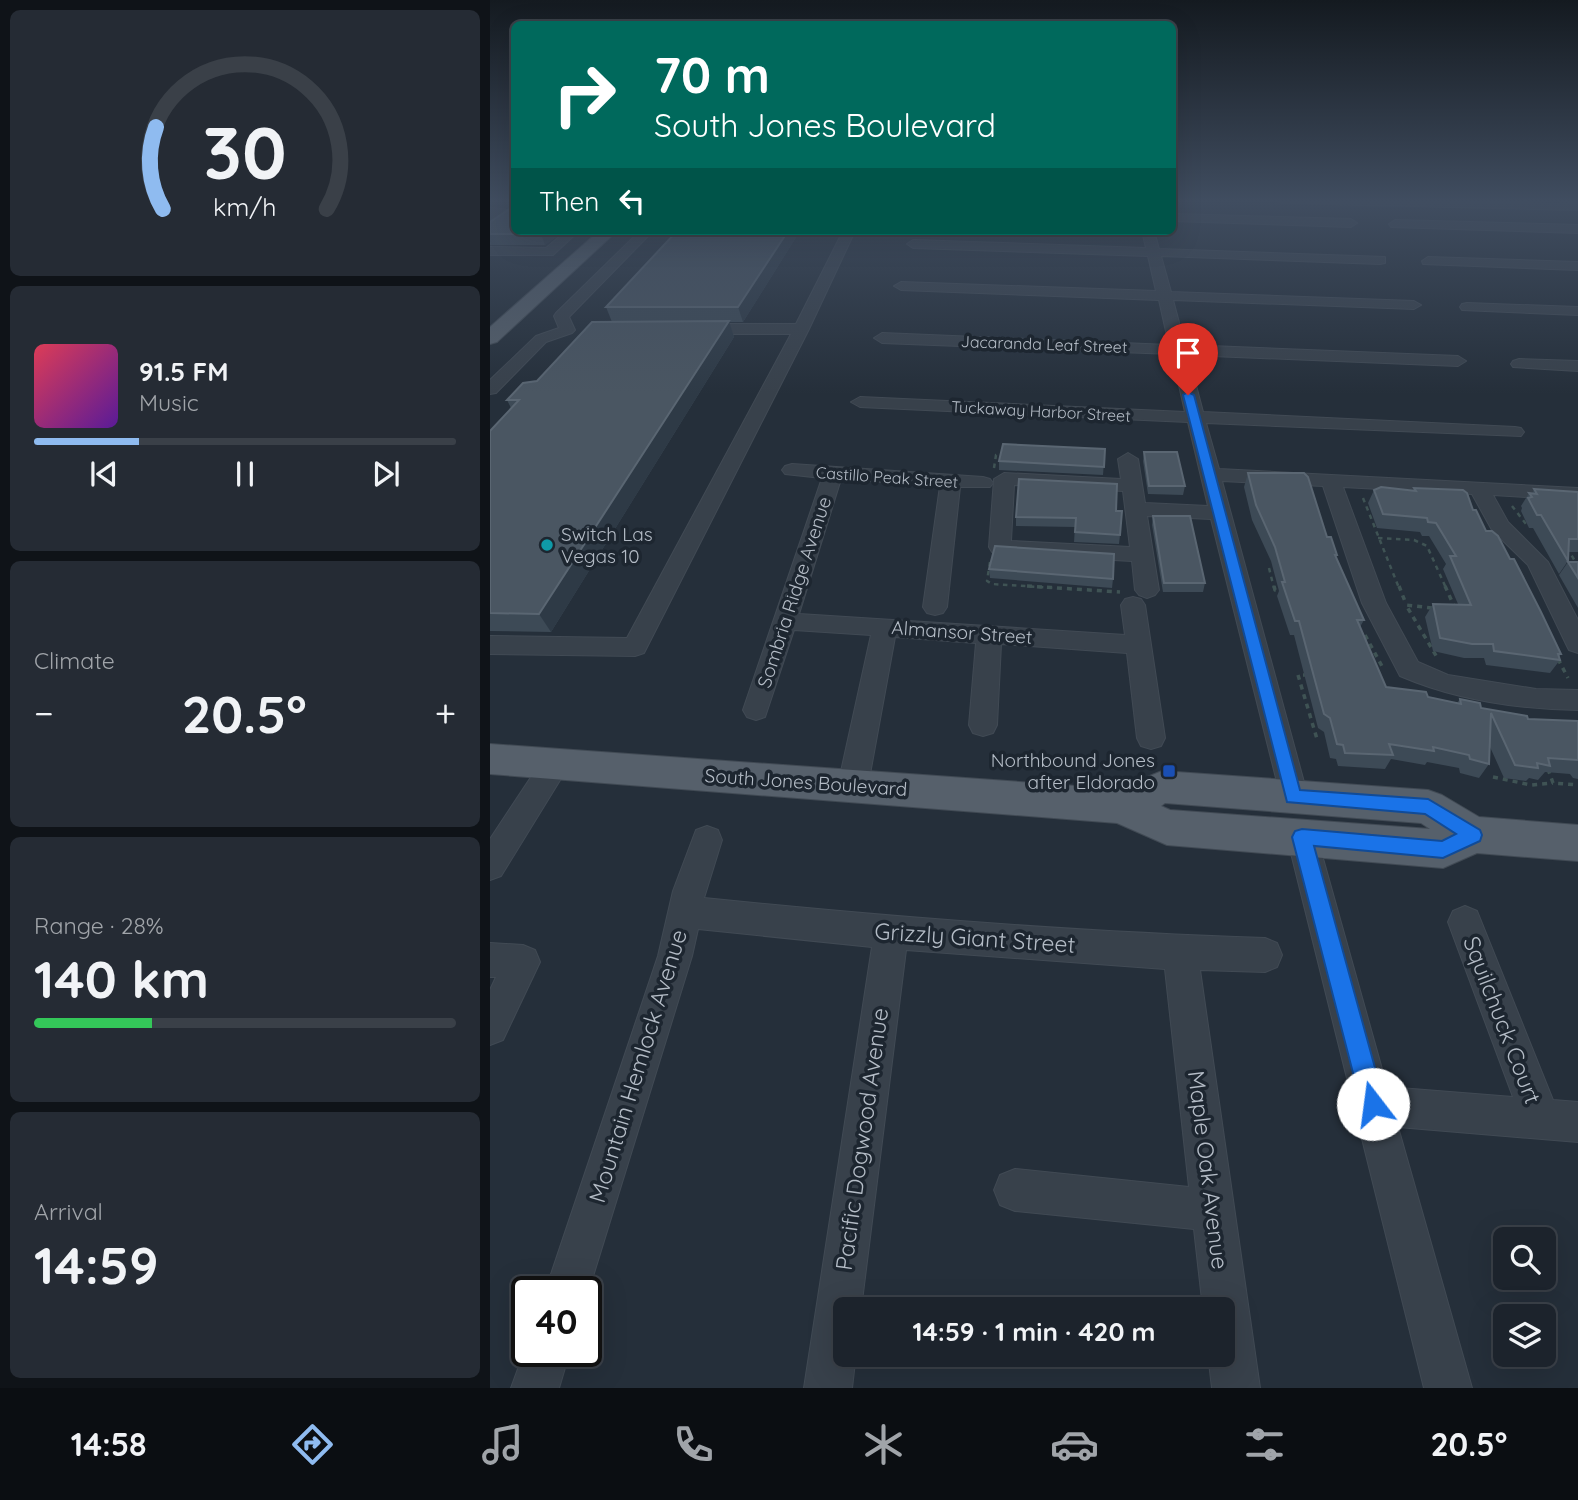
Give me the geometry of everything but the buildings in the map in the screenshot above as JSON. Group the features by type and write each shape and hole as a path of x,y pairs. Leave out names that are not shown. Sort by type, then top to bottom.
{"main road":[{"path":"490,338 571,265"},
{"name":"South Jones Boulevard","path":"490,759 1121,806 1167,828 1443,850 1473,835"},
{"path":"1121,806 1257,818 1280,813 1293,797 1428,807 1473,835 1578,844"}],"street":[{"path":"490,389 541,339 574,330 561,316 612,265"},
{"path":"490,645 635,647 832,265"},
{"path":"1156,265 1293,797"},
{"path":"1541,265 1578,266"},
{"path":"901,286 1414,304"},
{"path":"1467,307 1578,311"},
{"path":"677,330 801,329"},
{"name":"Jacaranda Leaf Street","path":"882,338 1458,361"},
{"path":"1519,364 1578,366"},
{"name":"Tuckaway Harbor Street","path":"860,402 1515,432"},
{"path":"1128,459 1142,555 1139,645 1151,738"},
{"name":"Castillo Peak Street","path":"792,470 983,483"},
{"name":"Sombria Ridge Avenue","path":"755,710 833,474"},
{"path":"1209,474 1331,481 1484,497 1578,494"},
{"path":"1132,486 1004,479 1000,547 1142,555"},
{"path":"935,607 951,481"},
{"path":"1331,481 1374,603 1409,669 1444,684 1536,699 1578,700"},
{"path":"1484,497 1499,525 1537,562 1578,644"},
{"path":"1135,509 1219,513"},
{"name":"Almansor Street","path":"785,621 1139,645"},
{"path":"853,785 885,627"},
{"path":"983,725 989,633"},
{"path":"490,866 498,838 555,764"},
{"path":"1302,837 1448,1388"},
{"name":"Mountain Hemlock Avenue","path":"572,1276 671,969 689,891 706,840"},
{"name":"Grizzly Giant Street","path":"686,912 891,933 1265,955"},
{"name":"Squilchuck Court","path":"1465,922 1540,1118"},
{"name":"Pacific Dogwood Avenue","path":"828,1388 891,933"},
{"name":"Maple Oak Avenue","path":"1180,952 1236,1388"},
{"path":"490,960 523,962 490,1027"},
{"path":"1373,1104 1578,1122"},
{"path":"1015,1190 1213,1210"},
{"path":"535,1388 542,1367"}],"path":[{"path":"1004,479 994,471 996,455 1000,452 1013,452"},
{"path":"1365,494 1362,497 1406,605 1435,657 1447,663"},
{"path":"1484,497 1515,506 1527,526"},
{"path":"1378,538 1414,540 1427,547 1456,610"},
{"path":"1000,547 991,552 987,581 992,584 1121,592 1121,589 1140,597"},
{"path":"1578,548 1564,547 1578,566"},
{"path":"1269,568 1275,590 1291,592"},
{"path":"1406,605 1464,611"},
{"path":"1362,626 1376,659 1404,689 1421,674"},
{"path":"1556,655 1568,678 1559,679"},
{"path":"1312,675 1298,675 1317,738"},
{"path":"1544,758 1553,783"},
{"path":"1493,778 1531,785 1578,785"}],"place":[{"name":"Switch Las Vegas 10","path":"547,545"},
{"name":"Northbound Jones after Eldorado","path":"1169,771"}],"route":[{"path":"1188,395 1293,797 1428,807 1473,835 1443,850 1302,837 1373,1104"}]}
